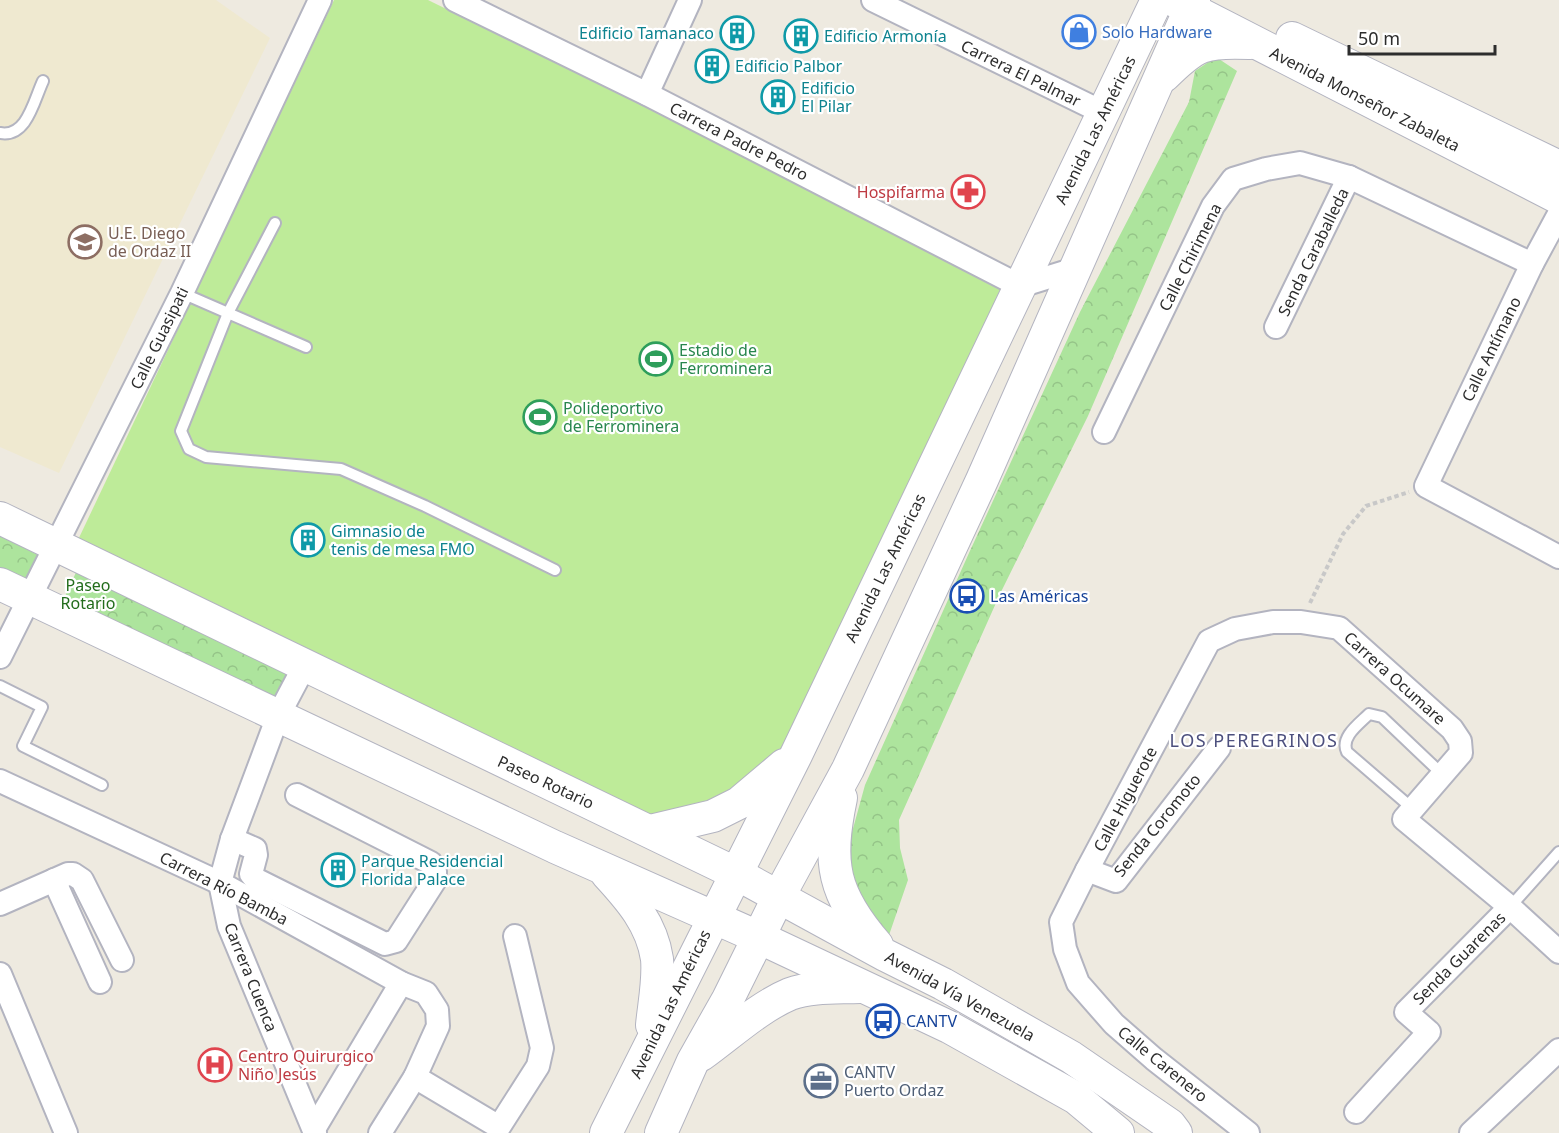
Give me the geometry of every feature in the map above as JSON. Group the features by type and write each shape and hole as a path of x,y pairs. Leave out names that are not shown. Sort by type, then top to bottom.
{"main road":[{"name":"Avenida Las Américas","path":"606,1133 796,755 1157,0"},
{"name":"Avenida Monseñor Zabaleta","path":"1192,2 1256,43 1559,198"},
{"name":"Avenida Monseñor Zabaleta","path":"1192,2 1559,166"},
{"path":"661,1133 693,1060 728,999 779,896 848,769 982,480 1192,2"},
{"path":"1157,83 1186,54 1199,46 1227,42 1256,43"},
{"name":"Paseo Rotario","path":"0,518 735,873"},
{"path":"0,584 601,867 713,917"},
{"path":"650,831 713,816 740,803 796,755"},
{"path":"848,769 834,835 834,864 840,889 851,911 861,927 885,955"},
{"path":"601,867 630,899 647,924 657,959 650,1044"},
{"name":"Avenida Vía Venezuela","path":"735,873 943,984 1071,1057 1170,1125 1176,1133"},
{"name":"Avenida Vía Venezuela","path":"713,917 949,1027 1076,1098 1118,1133"},
{"path":"693,1060 765,1007 791,994 814,989 865,987"}],"street":[{"name":"Calle Guasipati","path":"0,657 182,293 320,0"},
{"name":"Carrera Padre Pedro","path":"455,0 647,94 1020,286"},
{"path":"647,94 690,0"},
{"name":"Carrera El Palmar","path":"873,0 1104,114"},
{"name":"Calle Chirimena","path":"1104,432 1214,206 1233,179 1266,169 1300,164 1349,177 1532,264"},
{"name":"Senda Caraballeda","path":"1276,327 1349,177"},
{"name":"Calle Antímano","path":"1426,486 1532,264 1553,240 1559,214"},
{"path":"1020,286 1075,269"},
{"path":"1426,486 1559,557"},
{"name":"Carrera Ocumare","path":"1274,622 1301,622 1339,628 1452,729 1460,741 1461,753 1413,809"},
{"name":"Calle Higuerote","path":"1061,922 1209,641 1234,629 1274,622"},
{"name":"Carrera Cuenca","path":"305,665 278,716 232,839 220,884 229,926 314,1131"},
{"name":"Senda Coromoto","path":"1087,870 1116,880 1219,748"},
{"name":"Carrera Río Bamba","path":"0,781 220,884 401,983 426,993 437,1010 438,1026 415,1077"},
{"path":"232,839 255,849 256,855 251,873 255,879 385,944 396,941 435,880 435,871 431,863 297,795"},
{"path":"1413,809 1404,819 1559,952"},
{"path":"0,904 73,874 82,880 122,960"},
{"path":"54,880 100,982"},
{"name":"Senda Guarenas","path":"1356,1112 1429,1032 1406,1012 1510,908"},
{"name":"Calle Carenero","path":"1061,922 1065,949 1078,983 1114,1024 1154,1059 1248,1133"},
{"path":"380,1133 415,1077 497,1130 538,1066 542,1048 515,936"},
{"path":"0,974 8,1016 66,1133"},
{"path":"314,1131 401,983"},
{"path":"1471,1133 1559,1050"}],"lane":[{"path":"0,133 12,133 22,126 43,81"},
{"path":"275,223 228,313 181,430 189,449 206,456 341,469 425,506 555,570"},
{"path":"182,293 306,347"},
{"path":"0,686 42,707 23,746 102,785"},
{"path":"1413,809 1347,752 1344,746 1345,739 1369,714 1376,714 1382,717 1443,775"},
{"path":"1510,908 1559,852"}],"path":[{"path":"1301,622 1343,534 1366,506 1426,486"}],"shaded area":[{"name":"U.E. Diego de Ordaz II","path":"0,0 216,0 270,38 59,473 0,447"}],"green space":[{"name":"Polideportivo de Ferrominera","path":"334,0 428,0 642,105 1005,292 783,747 754,775 707,807 651,817 77,542"},
{"path":"1216,57 1237,71 1088,416 1000,594 899,820 900,848 908,880 888,938 862,915 843,865 865,785 1080,312 1189,102 1195,71"},
{"name":"Paseo Rotario","path":"0,535 40,556 29,584 0,570"},
{"name":"Paseo Rotario","path":"78,568 288,671 272,703 62,603"}],"place":[{"name":"Solo Hardware","path":"1079,32"},
{"name":"Edificio Tamanaco","path":"737,33"},
{"name":"Edificio Armonía","path":"801,36"},
{"name":"Edificio Palbor","path":"712,66"},
{"name":"Edificio El Pilar","path":"778,97"},
{"name":"Hospifarma","path":"968,192"},
{"name":"U.E. Diego de Ordaz II","path":"85,242"},
{"name":"Estadio de Ferrominera","path":"656,359"},
{"name":"Polideportivo de Ferrominera","path":"540,417"},
{"name":"Gimnasio de tenis de mesa FMO","path":"308,540"},
{"name":"Las Américas","path":"967,596"},
{"name":"Parque Residencial Florida Palace","path":"338,870"},
{"name":"CANTV","path":"883,1021"},
{"name":"Centro Quirurgico Niño Jesús","path":"215,1065"},
{"name":"CANTV Puerto Ordaz","path":"821,1081"}],"district":[{"name":"LOS PEREGRINOS","path":"1254,740"}]}
